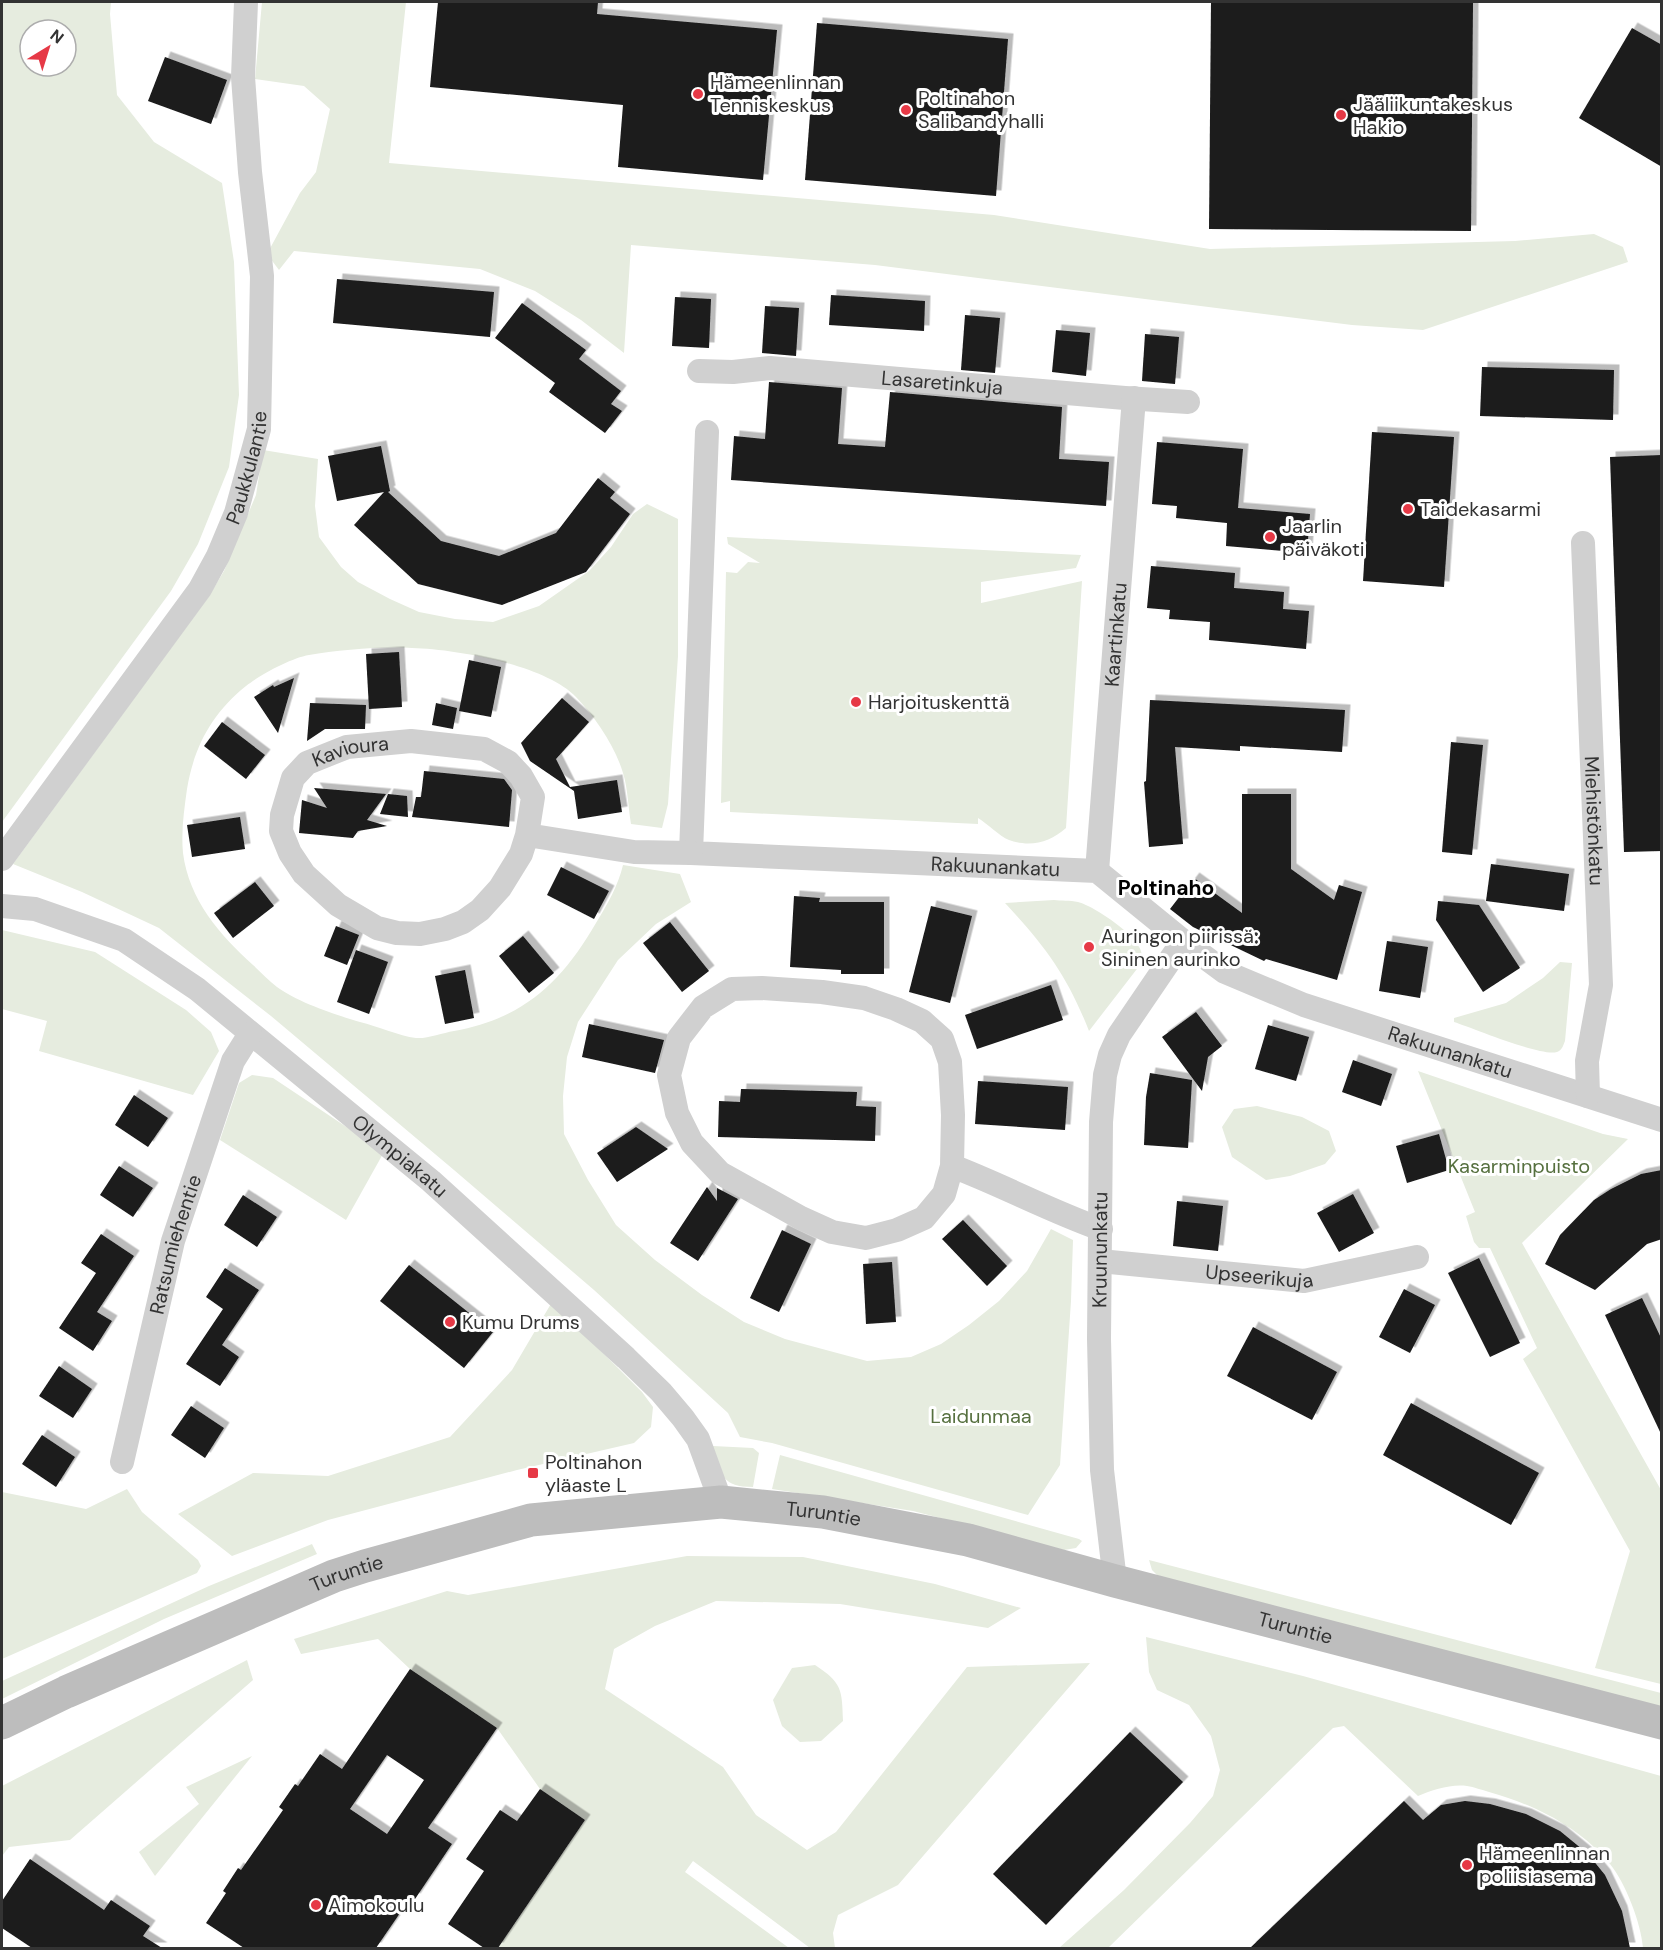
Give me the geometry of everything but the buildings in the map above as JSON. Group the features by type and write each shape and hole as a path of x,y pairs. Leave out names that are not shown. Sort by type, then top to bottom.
{"main road":[{"name":"Turuntie","path":"2,1724 66,1692 334,1576 365,1566 531,1520 721,1502 823,1512 968,1540 1115,1581 1662,1723"}],"street":[{"name":"Paukkulantie","path":"2,860 200,589 218,556 236,513 250,466 259,429 262,276 250,172 243,77 246,2"},
{"name":"Lasaretinkuja","path":"699,370 733,372 770,368 1188,402"},
{"name":"Kaartinkatu","path":"1097,871 1134,398"},
{"path":"527,835 634,852 691,853 707,432"},
{"name":"Miehistönkatu","path":"1583,543 1601,985 1587,1060 1588,1096"},
{"name":"Kavioura","path":"411,741 484,749 508,762 521,776 533,797 527,835 521,854 500,888 472,916 464,922 445,929 420,934 397,933 377,928 338,905 304,874 290,854 281,831 282,815 293,778 307,763 347,747 411,741"},
{"name":"Rakuunankatu","path":"691,853 1097,871 1225,972 1305,1005 1662,1120"},
{"name":"Olympiakatu","path":"2,906 34,909 124,940 197,989 431,1181 627,1358 661,1392 698,1439 721,1502"},
{"name":"Kruununkatu","path":"1115,1581 1102,1470 1099,1339 1101,1122 1105,1075 1110,1055 1119,1035 1183,941"},
{"path":"762,988 833,993 864,999 896,1009 922,1021 942,1039 950,1062 953,1115 952,1166 944,1194 924,1218 897,1230 866,1238 832,1232 801,1218 720,1173 692,1143 677,1113 669,1075 679,1038 704,1008 732,990 762,988"},
{"name":"Ratsumiehentie","path":"122,1462 173,1241 233,1061 250,1034"},
{"path":"952,1166 1073,1219 1101,1228"},
{"name":"Upseerikuja","path":"1100,1261 1304,1281 1417,1257"}],"green space":[{"path":"2,2 111,2 117,95 154,142 222,183 234,262 239,395 229,467 198,544 171,591 2,822"},
{"path":"262,2 406,2 389,163 994,215 1210,249 1515,241 1594,234 1623,247 1628,262 1423,330 1352,325 875,265 631,245 624,353 581,320 535,291 480,269 294,251 279,270 267,254 300,193 316,172 330,109 304,86 255,79"},
{"name":"Laidunmaa","path":"263,450 318,459 315,506 319,537 341,567 358,582 419,612 455,619 493,622 539,606 589,571 611,547 633,514 647,504 678,519 678,656 668,804 662,828 631,824 625,779 610,742 576,697 543,676 499,661 430,649 374,648 309,655 267,672 234,696 214,719 194,759 185,805 183,853 192,886 218,929 241,954 285,993 340,1016 402,1035 416,1038 430,1037 501,1017 538,995 569,963 583,944 612,894 623,865 680,874 691,902 656,924 618,960 578,1022 567,1057 563,1096 564,1134 588,1180 616,1225 655,1260 702,1295 744,1322 785,1339 867,1361 911,1357 941,1344 999,1301 1027,1271 1051,1229 1073,1240 1060,1465 1028,1515 772,1443 740,1437 728,1413 594,1290 271,1016 159,928 82,892 13,864 209,596 224,571 256,495"},
{"name":"Harjoituskenttä","path":"727,537 1081,555 1076,568 981,582 981,603 1082,581 1066,828 1047,840 1025,843 1005,838 978,818 978,824 730,812 730,801 721,803 726,572 737,573 748,562 760,563 728,544"},
{"path":"1054,900 1078,902 1095,910 1126,932 1135,941 1142,956 1140,965 1089,1031 1072,993 1054,962 1005,903"},
{"path":"2,930 95,952 186,1010 211,1032 219,1051 193,1095 39,1051 47,1021 2,1009"},
{"path":"1560,962 1572,963 1565,1041 1559,1051 1549,1052 1522,1046 1454,1022 1454,1018 1506,1003 1543,978"},
{"name":"Kasarminpuisto","path":"1418,1071 1603,1134 1628,1139 1522,1243 1661,1490 1661,1684 1595,1668 1630,1551 1523,1359 1537,1348 1490,1248 1479,1248 1474,1242 1466,1216 1475,1212"},
{"path":"252,1075 273,1078 384,1152 346,1220 220,1140 239,1083"},
{"path":"1257,1106 1302,1117 1329,1131 1336,1151 1325,1164 1290,1176 1266,1180 1232,1157 1222,1127 1234,1109"},
{"path":"552,1302 642,1392 653,1407 651,1427 634,1443 517,1470 328,1520 232,1556 178,1514 253,1473 328,1476 450,1437 512,1370"},
{"path":"713,1446 753,1448 759,1453 753,1487 735,1485 724,1478 708,1451"},
{"path":"780,1455 1082,1541 1076,1548 1064,1550 913,1511 772,1489"},
{"path":"127,1489 142,1512 198,1560 201,1566 197,1573 2,1659 2,1492 86,1509"},
{"path":"312,1544 317,1554 164,1619 2,1699 2,1681 209,1586"},
{"path":"687,1556 803,1557 935,1584 1021,1608 988,1628 840,1604 716,1601 655,1626 614,1649 605,1689 723,1767 756,1815 807,1850 836,1832 967,1667 1090,1663 898,1885 838,1915 833,1933 835,1948 810,1948 693,1861 685,1872 789,1948 498,1948 585,1820 540,1789 497,1728 410,1669 378,1639 301,1654 294,1639 447,1591 468,1595"},
{"path":"1149,1560 1661,1693 1661,1707 1158,1576 1152,1570"},
{"path":"1146,1637 1303,1676 1661,1776 1661,1948 1643,1948 1636,1916 1616,1872 1598,1851 1570,1828 1539,1810 1470,1786 1448,1787 1418,1796 1344,1726 1333,1728 1108,1948 1059,1948 1124,1890 1190,1823 1213,1796 1220,1770 1211,1736 1189,1705 1157,1690 1149,1672"},
{"path":"247,1660 253,1680 70,1840 9,1847 2,1856 2,1786"},
{"path":"815,1665 831,1677 839,1688 843,1721 821,1741 800,1742 782,1726 773,1700 792,1668"},
{"path":"252,1756 155,1876 139,1852 199,1804 186,1787"}],"place":[{"name":"Hämeenlinnan Tenniskeskus","path":"698,94"},
{"name":"Poltinahon Salibandyhalli","path":"906,110"},
{"name":"Jääliikuntakeskus Hakio","path":"1341,115"},
{"name":"Taidekasarmi","path":"1408,509"},
{"name":"Jaarlin päiväkoti","path":"1270,537"},
{"name":"Harjoituskenttä","path":"856,702"},
{"name":"Auringon piirissä: Sininen aurinko","path":"1089,947"},
{"name":"Kumu Drums","path":"450,1322"},
{"name":"Poltinahon yläaste L","path":"533,1473"},
{"name":"Hämeenlinnan poliisiasema","path":"1467,1865"},
{"name":"Aimokoulu","path":"316,1905"}],"district":[{"name":"Poltinaho","path":"1166,888"}]}
